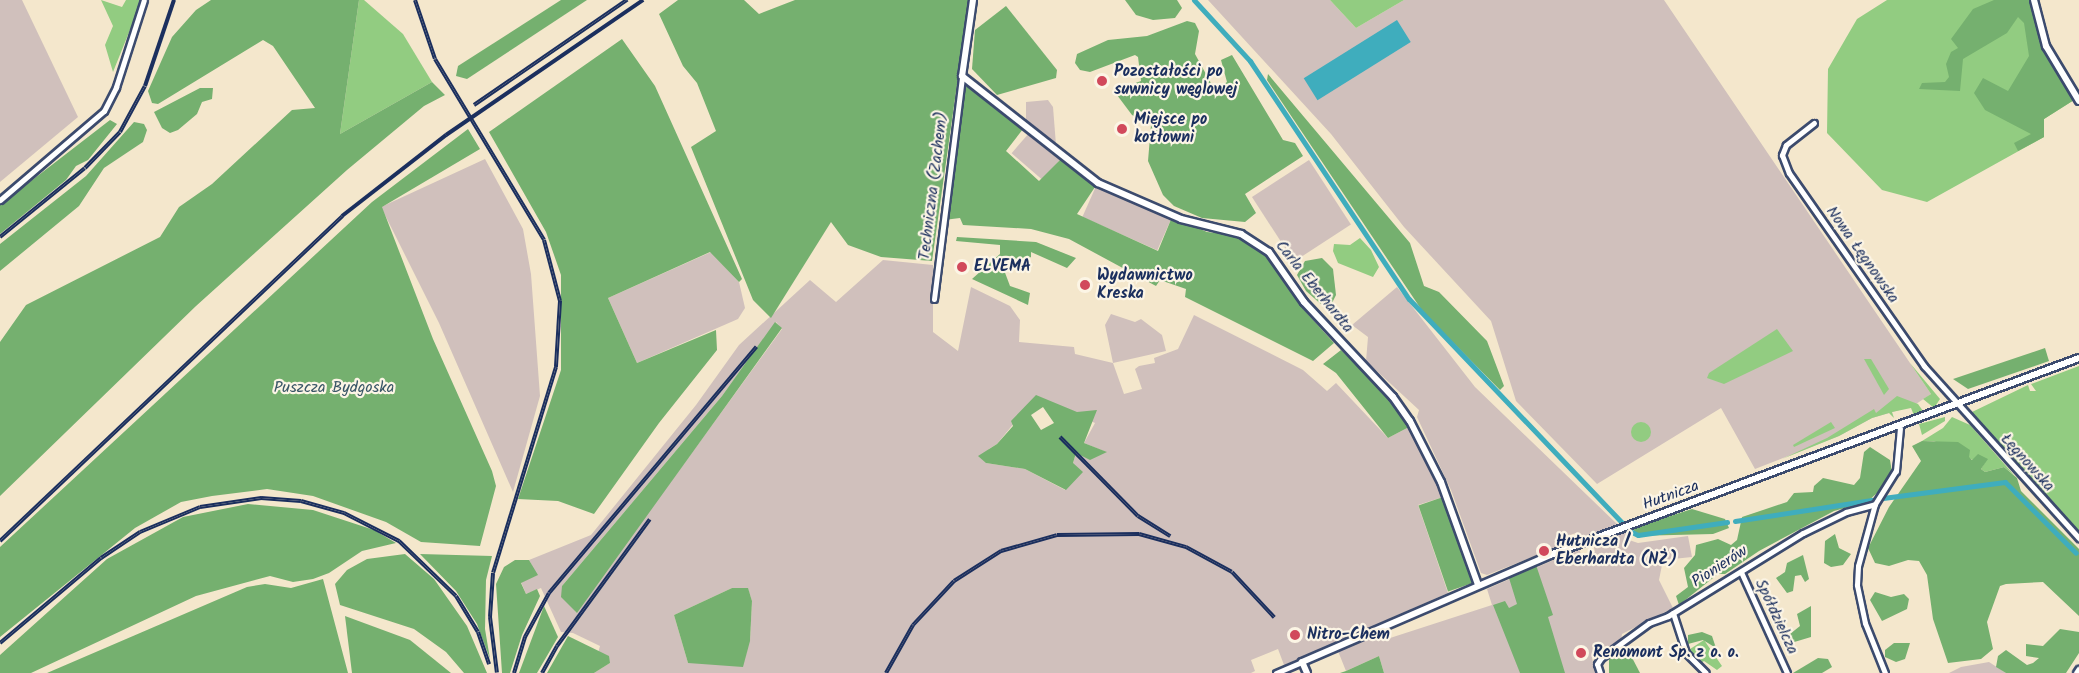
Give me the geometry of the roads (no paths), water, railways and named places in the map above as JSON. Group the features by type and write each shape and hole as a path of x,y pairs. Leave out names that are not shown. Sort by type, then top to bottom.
{"street":[{"path":"0,200 104,111 116,87 144,0"},
{"path":"962,76 973,0"},
{"path":"2034,0 2046,46 2079,101"},
{"name":"Techniczna (Zachem)","path":"934,299 962,76"},
{"name":"Carla Eberhardta","path":"962,76 1098,183 1181,219 1240,234 1269,252 1304,302 1410,421 1441,482 1479,585"},
{"name":"Nowa Łęgnowska","path":"1814,123 1786,144 1782,155 1789,172 1924,366 1956,403"},
{"name":"Hutnicza","path":"1276,673 1479,585 1617,530 1900,428 1956,403 2079,358"},
{"name":"Łęgnowska","path":"1956,403 2079,538"},
{"path":"1885,673 1865,623 1857,585 1860,549 1875,504 1896,471 1900,428"},
{"name":"Pionierów","path":"1600,673 1597,664 1601,658 1649,623 1673,613 1803,533 1846,512 1875,504"},
{"name":"Spółdzielcza","path":"1741,572 1787,673"},
{"path":"1673,613 1686,653 1706,673"},
{"path":"1302,662 1306,673"}],"water":[{"path":"1397,20 1411,42 1317,100 1304,78"}],"waterway":[{"path":"1194,0 1250,61 1409,299 1621,522"},
{"path":"1883,498 2005,482 2076,553"},
{"path":"1735,521 1873,500"},
{"path":"1628,530 1638,535 1727,522"}],"railway":[{"path":"0,237 85,168 120,132 145,86 174,0"},
{"path":"415,0 435,59 544,240 560,301 556,367 493,573 490,617 497,673"},
{"path":"474,105 627,0"},
{"path":"0,541 342,216 446,135 643,0"},
{"path":"514,673 525,637 549,593 756,347"},
{"path":"1060,437 1138,516 1170,536"},
{"path":"0,643 101,558 140,532 200,507 261,498 301,501 344,513 399,541 456,596 478,632 489,664"},
{"path":"542,673 557,646 650,519"},
{"path":"886,673 913,625 954,581 1001,551 1057,535 1139,534 1186,547 1232,572 1274,617"}],"place":[{"name":"Pozostałości po suwnicy węglowej","path":"1102,81"},
{"name":"Miejsce po kotłowni","path":"1122,129"},
{"name":"ELVEMA","path":"962,267"},
{"name":"Wydawnictwo Kreska","path":"1085,285"},
{"name":"Hutnicza / Eberhardta (NŻ)","path":"1544,551"},
{"name":"Nitro-Chem","path":"1295,635"},
{"name":"Renomont Sp. z o. o.","path":"1581,653"}],"park label":[{"name":"Puszcza Bydgoska","path":"334,388"}]}
